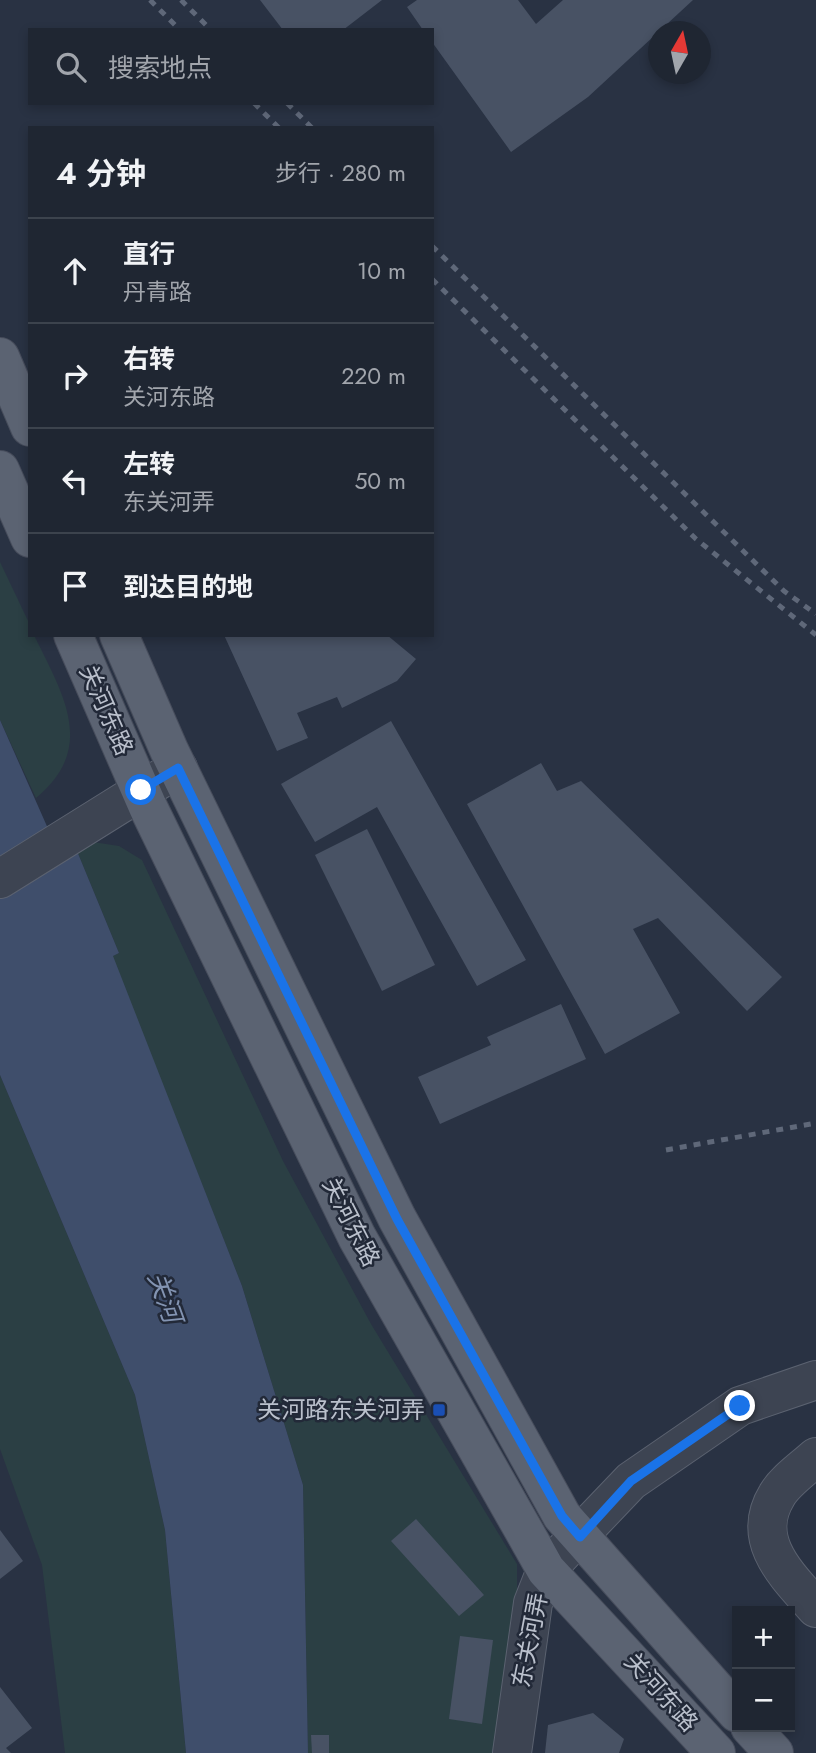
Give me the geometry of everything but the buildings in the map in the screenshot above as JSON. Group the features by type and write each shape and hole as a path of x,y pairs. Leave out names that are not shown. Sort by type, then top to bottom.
{"main road":[{"path":"0,358 28,422"},
{"path":"0,470 28,533"},
{"name":"关河东路","path":"74,637 137,781 357,1237 546,1570 716,1753"},
{"name":"关河东路","path":"121,637 173,759 397,1219 562,1516 732,1707"},
{"path":"755,1732 774,1753"}],"street":[{"path":"0,858 74,820 173,759"},
{"path":"0,879 74,820"},
{"name":"东关河弄","path":"512,1753 533,1603 546,1570 631,1481 740,1406 816,1380"},
{"path":"816,1457 777,1495 767,1527 774,1560 816,1608"}],"green space":[{"path":"0,562 28,621 28,637 35,637 55,678 69,719 70,739 66,759 55,779 36,798 0,720"},
{"path":"93,842 119,846 142,860 283,1161 371,1324 517,1564 517,1591 495,1753 308,1753 303,1485 242,1286 112,956 119,953 77,851"},
{"path":"0,1075 135,1395 165,1530 186,1753 65,1753 42,1565 0,1449"}],"water":[{"name":"关河","path":"0,720 61,858 77,851 119,953 113,956 242,1286 303,1485 308,1753 186,1753 165,1530 135,1395 0,1075"}],"railway":[{"path":"150,0 178,28"},
{"path":"181,0 209,28"},
{"path":"256,105 277,126"},
{"path":"289,105 310,126"},
{"path":"434,248 784,591 816,614"},
{"path":"434,281 696,539 816,635"},
{"path":"666,1150 816,1123"}],"place":[{"name":"关河路东关河弄","path":"439,1410"}],"route":[{"path":"141,790 178,768 397,1219 562,1516 580,1537 631,1481 740,1406"}]}
